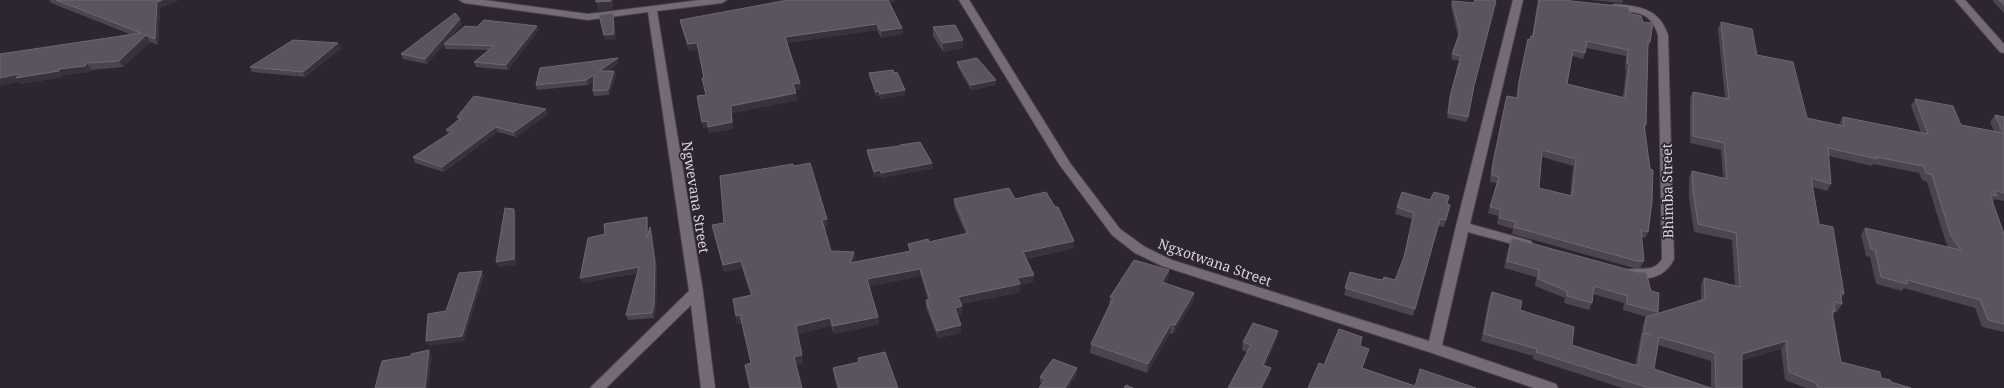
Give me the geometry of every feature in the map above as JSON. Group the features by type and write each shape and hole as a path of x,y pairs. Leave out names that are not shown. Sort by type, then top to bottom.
{"street":[{"path":"464,0 581,17 609,16 722,0"},
{"name":"Ngxotwana Street","path":"964,0 1065,164 1116,232 1126,241 1146,254 1167,263 1434,348 1551,388"},
{"path":"1434,348 1462,226 1518,0"},
{"path":"1960,0 2004,50"},
{"name":"Bhimba Street","path":"1604,6 1646,11 1659,22 1664,39 1668,259 1665,266 1660,271 1652,273 1644,274 1619,270"},
{"name":"Ngwevana Street","path":"652,10 696,292 708,388"},
{"path":"1462,226 1537,247"},
{"path":"597,388 696,292"}],"building":[{"path":"56,0 162,0 157,2 155,39 146,35 119,61 87,63 85,66 59,69 59,71 16,78 19,74 0,78 0,54 141,33"},
{"path":"596,0 611,0 611,1 596,2"},
{"path":"788,0 888,0 902,28 881,31 877,24 785,37 800,83 793,84 796,93 731,106 732,122 708,127 707,121 702,122 697,96 706,95 697,43 688,44 680,20"},
{"path":"1475,0 1496,1 1474,86 1468,117 1448,113 1451,93 1461,56 1452,54 1460,32 1452,1 1474,3"},
{"path":"1539,0 1562,0 1628,7 1631,14 1641,16 1643,22 1653,23 1650,42 1648,42 1646,125 1644,124 1650,169 1653,170 1652,202 1648,232 1641,230 1644,261 1637,261 1514,227 1516,222 1500,218 1500,209 1490,207 1499,177 1492,175 1493,163 1507,96 1518,98 1519,82 1528,39 1530,40 1531,36 1533,36","holes":["1587,41 1628,50 1627,63 1629,64 1625,98 1567,84 1573,50 1585,53","1542,150 1576,159 1572,196 1539,188"]},
{"path":"1999,0 2004,0 2004,5"},
{"path":"455,13 460,19 425,59 401,54"},
{"path":"613,13 614,34 604,35 599,15"},
{"path":"484,20 537,26 506,65 474,62 494,46 444,44 465,26 477,27"},
{"path":"1721,22 1752,29 1757,55 1793,62 1807,118 1844,126 1843,117 1928,134 1915,99 1953,106 1961,125 2003,133 1995,115 2004,117 2004,193 1994,190 1997,196 1990,195 2004,234 2004,324 1988,320 1980,300 1907,280 1907,284 1881,277 1875,250 1871,249 1865,228 1961,250 1951,236 1932,175 1926,173 1923,166 1876,157 1877,159 1828,148 1831,184 1811,178 1819,224 1833,227 1844,294 1840,292 1842,304 1834,302 1835,312 1832,311 1841,362 1880,372 1881,378 1911,388 1818,388 1816,383 1789,372 1786,341 1742,354 1742,388 1716,388 1715,353 1659,337 1654,369 1711,388 1649,388 1536,352 1537,349 1484,334 1492,292 1522,301 1520,310 1574,327 1572,345 1638,366 1643,333 1651,335 1644,332 1646,317 1705,299 1704,278 1740,287 1736,233 1698,224 1693,190 1692,171 1727,179 1724,143 1693,136 1693,92 1729,99"},
{"path":"955,25 963,40 943,43 933,27"},
{"path":"293,40 338,43 303,72 250,67"},
{"path":"618,58 599,71 614,71 608,90 593,91 594,75 586,80 536,85 540,68"},
{"path":"977,58 996,80 971,85 957,62"},
{"path":"893,70 894,73 897,72 905,90 880,94 879,91 876,92 869,73"},
{"path":"474,96 546,109 514,132 496,127 442,167 413,157 453,131 446,130 461,118 457,117"},
{"path":"920,142 932,163 881,173 880,170 874,172 867,150"},
{"path":"810,163 827,219 822,220 831,251 854,252 850,263 911,251 908,244 928,239 929,242 968,233 954,199 1009,188 1015,199 1046,192 1055,207 1058,207 1074,241 1023,252 1034,275 1017,278 1020,284 958,297 962,306 955,308 961,325 937,331 926,300 930,299 920,269 867,279 878,317 833,326 830,318 796,326 802,355 794,357 802,388 750,388 745,365 751,363 740,315 736,316 733,299 752,295 741,261 723,265 712,225 724,223 720,176 793,164 794,166"},
{"path":"1402,192 1430,200 1434,192 1449,196 1447,204 1450,205 1446,220 1440,219 1415,309 1345,288 1350,272 1377,279 1383,280 1384,277 1395,280 1404,257 1414,213 1397,207"},
{"path":"505,208 514,209 514,259 496,262"},
{"path":"647,217 647,238 650,227 655,264 654,305 652,313 626,315 639,267 580,278 588,238 605,234 604,224"},
{"path":"1512,238 1637,272 1646,272 1651,291 1659,293 1658,312 1627,304 1627,296 1594,286 1592,303 1567,296 1567,291 1538,279 1539,270 1507,261"},
{"path":"1134,260 1169,270 1162,282 1194,293 1175,325 1171,324 1148,364 1091,344 1113,298 1110,297"},
{"path":"482,271 462,336 426,341 428,314 446,311 459,273"},
{"path":"1253,323 1278,331 1263,365 1271,368 1261,388 1228,388 1251,345 1243,342"},
{"path":"1339,329 1362,337 1360,346 1369,349 1362,368 1415,386 1420,369 1476,388 1308,388 1319,363 1324,365"},
{"path":"429,350 425,388 375,388 382,361 411,356 411,354"},
{"path":"885,352 898,388 839,388 833,368 859,362 858,358"},
{"path":"1053,359 1077,368 1065,388 1039,388 1045,379 1040,377"},
{"path":"1126,385 1133,388 1124,388"}]}
